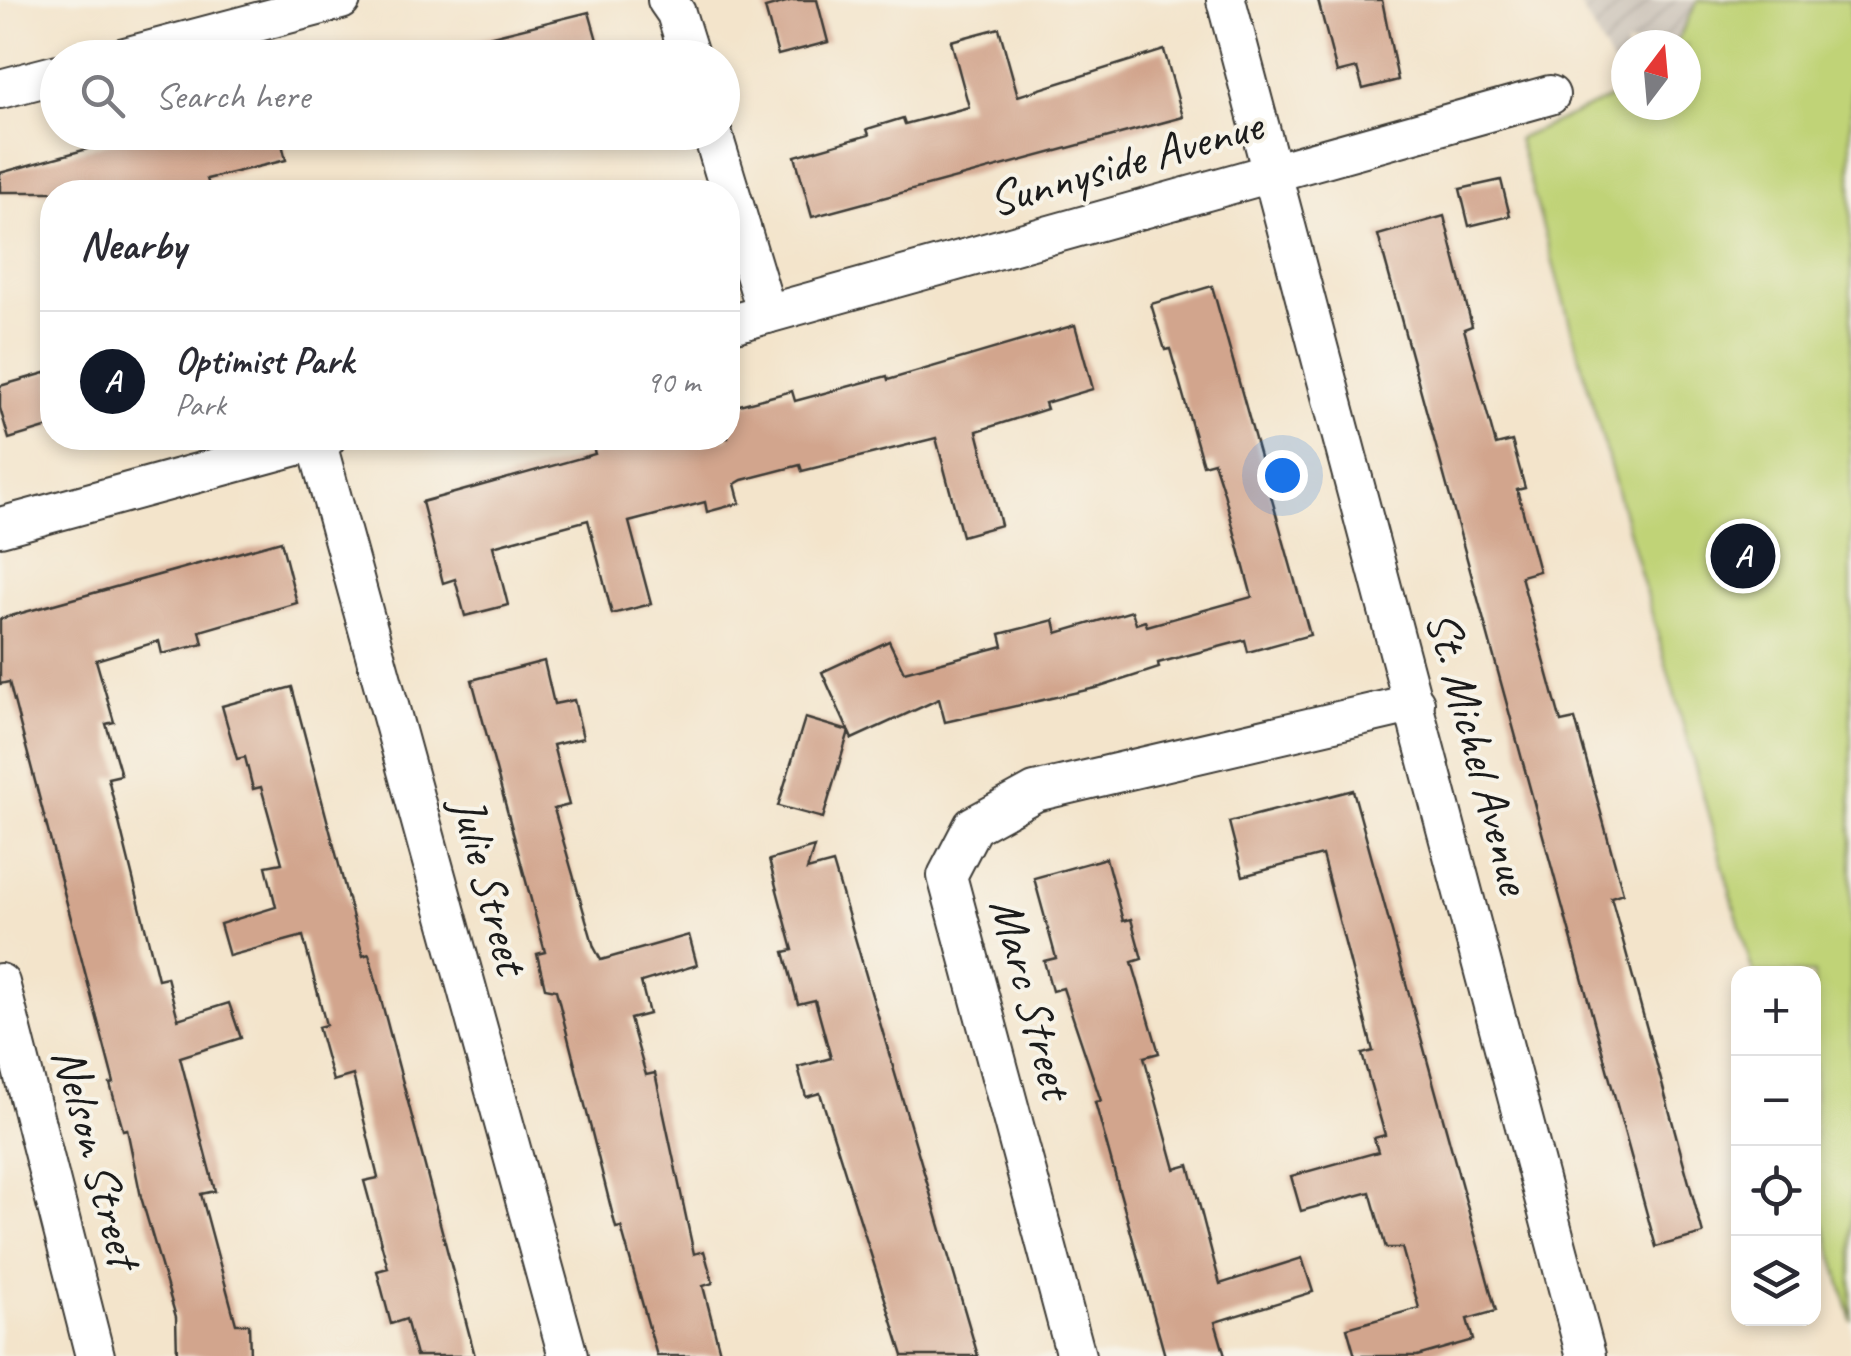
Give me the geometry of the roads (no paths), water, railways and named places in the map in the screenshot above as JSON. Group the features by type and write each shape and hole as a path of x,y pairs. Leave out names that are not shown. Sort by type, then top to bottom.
{"street":[{"path":"189,40 341,0"},
{"path":"667,0 676,13 684,40"},
{"name":"St. Michel Avenue","path":"1226,0 1416,703 1586,1356"},
{"path":"0,89 40,79"},
{"name":"Sunnyside Avenue","path":"740,322 1550,95"},
{"path":"717,150 726,180"},
{"path":"740,226 766,314"},
{"path":"0,527 281,450"},
{"name":"Julie Street","path":"324,450 568,1356"},
{"name":"Marc Street","path":"1076,1356 947,876 973,826 1034,792 1416,703"},
{"name":"Nelson Street","path":"0,983 95,1356"}],"place":[{"name":"Optimist Park","path":"1743,556"}]}
